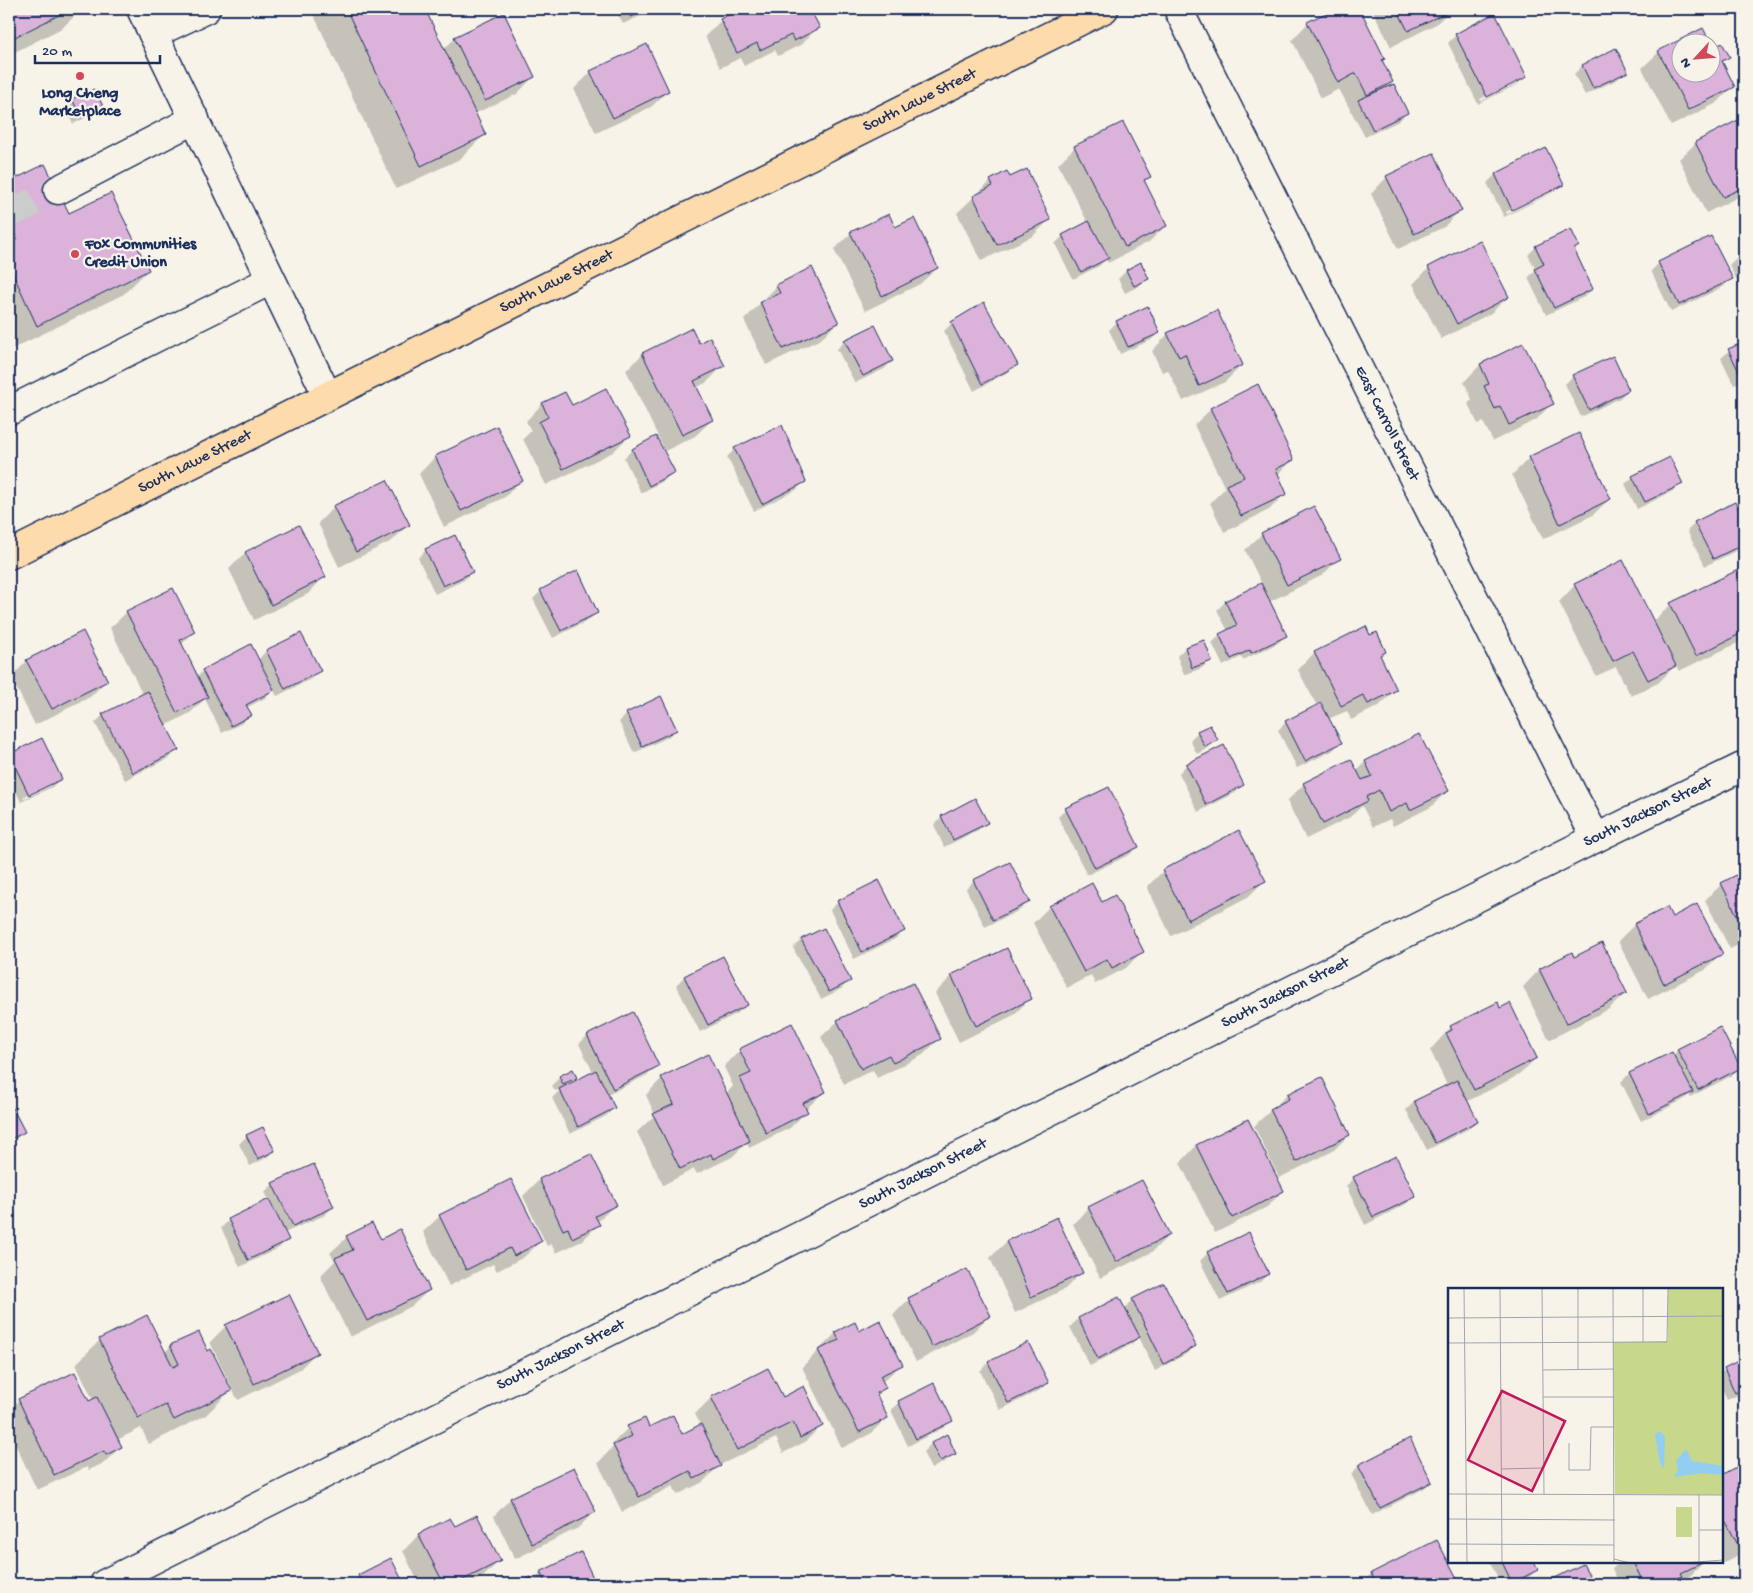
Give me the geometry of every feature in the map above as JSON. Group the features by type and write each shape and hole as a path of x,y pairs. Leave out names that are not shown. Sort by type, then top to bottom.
{"main road":[{"name":"South Lawe Street","path":"10,549 327,395 1104,9"}],"street":[{"path":"141,9 327,395"},
{"path":"153,34 206,9"},
{"name":"East Carroll Street","path":"1178,9 1570,791 1596,838"},
{"path":"58,190 195,119"},
{"path":"9,411 271,280"},
{"name":"South Jackson Street","path":"104,1584 1596,838 1744,766"}],"building":[{"path":"9,9 71,9 9,40"},
{"path":"346,9 425,9 486,135 421,166"},
{"path":"627,9 648,9 631,17"},
{"path":"740,9 810,9 820,28 794,41 791,35 760,50 757,43 737,53 720,19"},
{"path":"1334,9 1360,9 1385,59 1382,60 1393,82 1367,95 1356,73 1338,83 1307,22"},
{"path":"1397,9 1453,9 1408,31"},
{"path":"504,13 535,77 485,101 454,37"},
{"path":"1495,13 1527,77 1487,97 1455,34"},
{"path":"1703,28 1705,32 1695,32"},
{"path":"1722,43 1730,57 1722,61 1735,87 1688,110 1674,82 1720,82 1720,44"},
{"path":"647,44 669,91 613,118 590,71"},
{"path":"1670,45 1670,75 1658,51"},
{"path":"1616,48 1628,72 1593,88 1582,65"},
{"path":"1394,84 1408,113 1373,130 1358,100"},
{"path":"94,89 103,106 81,117 72,99"},
{"path":"1744,117 1744,187 1723,197 1695,142"},
{"path":"1123,122 1151,177 1144,180 1167,226 1125,247 1074,146"},
{"path":"1546,148 1564,185 1512,210 1495,174"},
{"path":"1434,153 1462,211 1414,234 1386,176"},
{"name":"Fox Communities Credit Union","path":"45,164 69,213 111,193 149,270 37,326 9,265 9,244 17,239 9,222 9,182"},
{"path":"1027,169 1051,220 997,245 973,196 993,186 990,180 1007,171 1010,177"},
{"path":"889,214 895,227 914,218 938,268 882,296 850,232"},
{"path":"1089,221 1109,258 1081,272 1062,235"},
{"path":"1571,229 1579,246 1574,249 1593,289 1554,308 1535,269 1544,264 1535,246"},
{"path":"1711,236 1733,279 1679,305 1658,262"},
{"path":"1480,240 1509,297 1457,324 1428,267"},
{"path":"1141,262 1149,279 1134,286 1126,270"},
{"path":"812,267 839,323 783,349 760,302 780,293 776,285"},
{"path":"984,302 1018,365 982,384 951,322"},
{"path":"1148,306 1160,333 1128,347 1116,321"},
{"path":"1217,310 1243,365 1199,386 1185,354 1179,357 1167,333"},
{"path":"875,325 893,361 863,376 844,340"},
{"path":"692,328 699,343 710,337 725,366 694,381 713,420 682,435 642,353"},
{"path":"1744,342 1744,377 1742,378 1728,349"},
{"path":"1523,343 1554,404 1509,425 1500,406 1495,409 1484,386 1489,384 1480,364"},
{"path":"1613,356 1629,390 1589,410 1572,375"},
{"path":"1258,384 1294,460 1276,469 1287,494 1241,516 1226,485 1244,477 1210,408"},
{"path":"606,388 631,436 563,469 539,422 548,417 542,403 565,392 572,405"},
{"path":"782,425 806,482 762,504 734,448"},
{"path":"497,426 523,481 461,511 435,456"},
{"path":"1579,433 1611,499 1560,524 1528,457"},
{"path":"656,436 675,472 649,486 632,449"},
{"path":"1670,457 1683,484 1645,502 1632,476"},
{"path":"387,480 410,525 356,552 333,506"},
{"path":"1735,502 1744,520 1744,544 1713,559 1694,522"},
{"path":"1314,506 1341,559 1287,585 1261,533"},
{"path":"299,525 326,577 271,605 245,552"},
{"path":"455,535 473,572 443,586 425,549"},
{"path":"1623,560 1676,666 1648,680 1633,651 1613,661 1574,584"},
{"path":"1744,567 1744,632 1696,656 1670,603"},
{"path":"578,570 598,613 561,631 540,590"},
{"path":"1261,583 1287,636 1251,653 1250,650 1231,659 1219,634 1237,625 1225,601"},
{"path":"173,588 195,632 180,640 208,697 177,713 126,611"},
{"path":"1366,626 1370,635 1377,632 1386,652 1380,655 1397,690 1368,704 1363,695 1341,706 1314,652"},
{"path":"83,631 108,681 52,709 26,660"},
{"path":"301,633 321,671 285,689 266,650"},
{"path":"1204,640 1212,661 1192,668 1185,647"},
{"path":"251,644 274,690 246,705 252,715 231,726 202,670"},
{"path":"148,691 179,750 133,773 102,714"},
{"path":"661,696 677,730 642,746 626,713"},
{"path":"1321,703 1342,743 1305,761 1285,721"},
{"path":"1210,725 1218,740 1205,747 1197,731"},
{"path":"1419,734 1449,791 1410,810 1407,803 1389,812 1379,790 1366,797 1368,801 1323,824 1303,783 1351,759 1362,780 1372,776 1365,761"},
{"path":"42,738 62,779 29,795 9,754"},
{"path":"1224,745 1244,785 1206,805 1186,764"},
{"path":"1109,787 1139,847 1095,868 1065,808"},
{"path":"975,798 988,823 953,840 941,816"},
{"path":"1239,830 1266,881 1188,920 1162,870"},
{"path":"1010,862 1030,902 993,920 973,880"},
{"path":"1744,871 1744,929 1721,883"},
{"path":"879,880 905,931 862,952 837,901"},
{"path":"1092,883 1102,902 1115,895 1144,952 1112,968 1107,959 1084,972 1049,906"},
{"path":"1697,904 1723,954 1664,984 1634,924 1667,907 1672,917"},
{"path":"824,928 851,981 829,992 801,939"},
{"path":"1602,943 1627,993 1566,1024 1539,969 1572,952 1574,957"},
{"path":"1007,948 1032,999 976,1026 951,975"},
{"path":"723,956 748,1005 708,1025 684,976"},
{"path":"913,983 941,1039 893,1063 889,1055 861,1069 837,1020"},
{"path":"1498,1002 1500,1008 1510,1003 1537,1058 1474,1090 1446,1033 1452,1030 1450,1026"},
{"path":"633,1012 659,1066 613,1089 587,1035"},
{"path":"792,1023 826,1092 803,1103 808,1112 766,1133 740,1078 751,1073 739,1049"},
{"path":"1720,1027 1741,1068 1698,1090 1677,1049"},
{"path":"1672,1052 1693,1092 1649,1114 1629,1073"},
{"path":"708,1054 750,1141 713,1159 711,1154 680,1169 653,1114 674,1104 661,1077"},
{"path":"573,1069 577,1078 563,1084 559,1076"},
{"path":"596,1070 615,1108 578,1127 559,1089"},
{"path":"1322,1077 1350,1135 1296,1162 1270,1109 1289,1099 1287,1094"},
{"path":"1457,1080 1478,1121 1435,1143 1414,1101"},
{"path":"9,1101 25,1132 9,1140"},
{"path":"1248,1119 1284,1191 1232,1218 1196,1145"},
{"path":"263,1127 275,1151 258,1159 246,1135"},
{"path":"591,1154 617,1205 595,1216 600,1225 572,1238 568,1228 563,1230 539,1179"},
{"path":"1396,1156 1416,1197 1373,1217 1353,1177"},
{"path":"314,1164 334,1207 293,1226 272,1183"},
{"path":"511,1179 542,1241 514,1256 510,1248 466,1270 439,1215"},
{"path":"1142,1180 1170,1235 1116,1262 1088,1207"},
{"path":"269,1199 289,1240 248,1260 228,1219"},
{"path":"1057,1217 1083,1273 1031,1297 1006,1241"},
{"path":"372,1223 381,1239 400,1229 430,1290 367,1321 335,1258 353,1250 346,1236"},
{"path":"1249,1232 1269,1274 1228,1294 1207,1252"},
{"path":"967,1269 991,1316 932,1347 908,1298"},
{"path":"1164,1283 1196,1346 1164,1364 1132,1299"},
{"path":"289,1294 318,1353 254,1384 225,1325"},
{"path":"1119,1297 1140,1337 1098,1359 1078,1318"},
{"path":"147,1315 173,1367 179,1364 170,1345 199,1332 208,1351 211,1349 232,1391 174,1420 166,1405 138,1418 99,1339"},
{"path":"880,1320 903,1365 880,1376 886,1388 876,1393 888,1418 859,1432 818,1350 839,1340 835,1332 855,1322 859,1331"},
{"path":"9,1336 15,1349 9,1352"},
{"path":"1028,1342 1049,1383 1008,1403 988,1362"},
{"path":"1744,1358 1744,1389 1735,1393 1724,1368"},
{"path":"768,1368 783,1397 804,1386 823,1426 800,1438 793,1422 737,1450 711,1397"},
{"path":"75,1372 89,1401 97,1397 122,1447 106,1455 104,1451 54,1475 18,1399"},
{"path":"934,1383 953,1421 916,1439 898,1401"},
{"path":"673,1415 682,1434 701,1424 721,1466 694,1479 690,1471 639,1497 613,1445 632,1436 627,1426 645,1418 649,1427"},
{"path":"947,1434 956,1454 940,1461 931,1443"},
{"path":"1410,1438 1432,1482 1380,1508 1358,1465"},
{"path":"1744,1463 1744,1545 1739,1547 1723,1516 1723,1474"},
{"path":"574,1467 596,1512 532,1544 510,1498"},
{"path":"477,1515 501,1561 455,1584 444,1584 418,1534 450,1518 455,1526"},
{"path":"1437,1540 1460,1584 1376,1584 1371,1573"},
{"path":"581,1552 596,1584 546,1584 540,1572"},
{"path":"391,1558 404,1584 355,1584 361,1581 358,1575"},
{"path":"1502,1563 1534,1563 1538,1570 1512,1583"},
{"path":"1634,1563 1702,1563 1681,1573 1683,1576 1665,1584 1644,1584"},
{"path":"1583,1564 1594,1584 1543,1584"},
{"path":"531,1577 535,1584 516,1584"}],"tunnel":[{"path":"9,214 58,190"}],"place":[{"name":"Long Cheng Marketplace","path":"80,76"},
{"name":"Fox Communities Credit Union","path":"75,254"}]}
